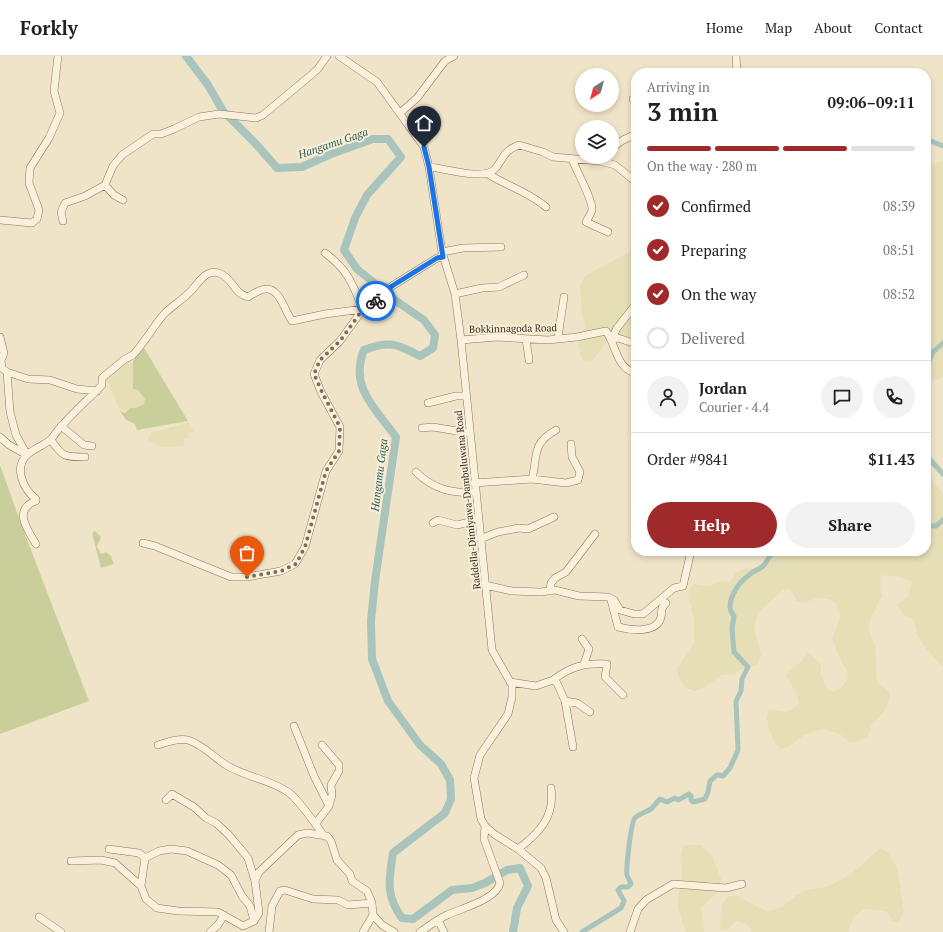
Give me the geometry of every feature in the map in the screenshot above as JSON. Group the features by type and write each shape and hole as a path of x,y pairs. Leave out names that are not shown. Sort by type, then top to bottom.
{"street":[{"path":"0,220 32,223 37,219 39,210 29,183 30,168 49,138 60,113 54,91 58,56"},
{"path":"63,221 60,212 65,203 85,196 105,185 113,166 122,155 153,134 160,134 174,129 198,117 219,114 256,118 263,115 317,70 327,56"},
{"name":"Raddella-Dimiyawa-Dambuluwana Road","path":"339,56 377,82 424,147 429,167 442,254 455,294 461,340 469,433 492,650 510,682 512,697 508,714 480,755 474,778 479,812 485,826 484,839 500,883 488,898 438,920"},
{"path":"400,113 417,98 445,62 454,56"},
{"path":"736,56 737,68"},
{"path":"619,143 631,136"},
{"path":"429,167 474,175 488,174 495,168 503,154 518,146 543,152 553,157 572,159 577,174 590,199 592,211 586,222 608,232"},
{"path":"613,164 631,178"},
{"path":"488,174 502,183 536,198 546,207"},
{"path":"105,185 114,195 123,200"},
{"path":"36,544 24,525 23,518 26,508 36,501 36,499 28,494 21,479 22,463 27,455 51,440 61,426 102,385 102,378 125,358 133,355 166,312 189,293 203,276 213,272 222,274 230,280 241,295 248,297 265,289 272,290 280,298 288,316 292,321 325,314 363,309 375,302 392,286 451,249 501,247"},
{"path":"325,253 337,262 349,276 363,309"},
{"path":"455,294 482,288 499,287 524,275"},
{"path":"558,337 564,297"},
{"path":"143,543 155,546 231,577 247,577 281,571 296,564 305,547 326,471 339,451 340,427 314,374 320,360 340,341 363,309"},
{"path":"631,310 617,328 612,339 617,358 631,372"},
{"name":"Bokkinnagoda Road","path":"461,340 497,337 526,340 548,340 558,337 577,337 606,331 612,339"},
{"path":"0,337 4,352 1,360 10,412 16,435 27,455"},
{"path":"612,339 618,338 631,342"},
{"path":"526,340 529,360"},
{"path":"3,369 28,379 50,380 77,389 97,391"},
{"path":"428,403 456,396 466,396"},
{"path":"61,426 84,445 92,446"},
{"path":"422,428 433,427 469,433"},
{"path":"532,479 536,466 534,459 540,443 547,435 556,430"},
{"path":"0,437 9,445 27,455"},
{"path":"51,440 61,454 69,457 85,457"},
{"path":"474,483 532,479 566,483 578,480 580,472 572,457 571,444"},
{"path":"416,472 427,482 445,490 460,493 476,492"},
{"path":"480,539 498,532 519,528 528,529 554,517"},
{"path":"433,523 438,520 457,525 478,520"},
{"path":"550,591 551,583 555,578 566,572 595,534"},
{"path":"485,585 512,591 556,590 579,596 608,597 614,600 620,610 634,614 643,614 674,588 683,586 690,556"},
{"path":"608,597 611,600 618,627 626,629 647,629 655,626 662,616 662,608 666,604"},
{"path":"582,639 589,649 584,664"},
{"path":"510,682 536,686 553,680 568,670 584,664 607,664 605,677 623,695"},
{"path":"553,680 557,683 565,701 574,748"},
{"path":"565,701 577,703 590,712"},
{"path":"294,726 314,776 329,806"},
{"path":"158,745 170,741 188,740 243,774 255,776 289,792 316,823 324,836 331,841 336,860 350,874 352,881 367,891 372,903 373,915 363,932"},
{"path":"316,823 329,806 332,795 331,785 339,771 339,765 322,746"},
{"path":"518,849 535,835 549,816 552,797 551,788"},
{"path":"71,860 101,860 115,863 141,886 146,899 157,908 178,911 218,912 243,926 254,921 259,913 255,881 248,858 216,822 206,818 194,807 172,794 166,800"},
{"path":"485,826 518,849 541,868 546,878 556,920 564,932"},
{"path":"255,881 259,872 298,835 307,833 324,836"},
{"path":"109,849 139,853 145,858"},
{"path":"145,858 159,851 171,849 186,851 218,865 231,875 242,896 250,906 254,921"},
{"path":"141,886 145,858"},
{"path":"630,932 638,909 646,900 673,884 726,888 742,884"},
{"path":"269,932 272,906 280,891 285,890 313,899 338,900 348,905 372,903"},
{"path":"210,932 218,925 224,914"},
{"path":"373,915 382,925 394,932"},
{"path":"39,917 61,932"},
{"path":"420,932 438,920"},
{"path":"438,920 440,932"},
{"path":"438,920 444,932"}],"shaded area":[{"path":"943,161 943,377 931,381 931,164"},
{"path":"631,251 631,336 628,338 615,331 593,360 583,361 578,346 585,326 582,314 580,286 585,276"},
{"path":"131,360 133,364 133,388 138,390 145,399 144,404 136,408 120,411 106,378"},
{"path":"189,422 194,432 188,433 189,437 183,439 185,446 162,447 148,440 150,433"},
{"path":"931,476 933,482 943,493 943,667 925,647 917,635 914,622 911,618 906,617 897,605 908,597 912,582 900,577 882,575 880,577 882,598 880,599 870,620 869,628 875,646 877,682 889,691 890,696 886,709 871,726 868,738 850,743 840,734 822,729 804,735 788,747 781,749 776,745 769,729 767,718 769,710 785,712 794,708 799,703 796,692 786,676 789,670 801,662 808,652 821,664 821,675 829,691 840,689 848,678 847,669 843,665 832,639 840,619 836,603 829,599 818,598 805,602 797,601 790,589 783,590 762,609 757,617 754,627 761,654 758,664 745,668 734,674 722,675 700,690 694,691 686,688 678,676 677,669 694,643 694,619 689,597 689,590 692,586 695,584 708,586 718,582 730,582 736,572 747,568 760,570 768,562 768,556 931,556"},
{"path":"684,845 701,845 712,856 721,879 718,892 701,907 704,932 686,932 678,908 682,875 681,856"},
{"path":"881,848 888,853 897,868 904,911 900,920 897,922 893,921 886,911 864,909 853,917 849,932 752,932 747,924 736,921 726,930 720,929 722,906 726,898 737,896 768,912 784,906 795,896 809,889 827,887 850,875"}],"green space":[{"path":"144,348 188,421 137,430 135,424 126,420 120,411 125,413 130,408 136,408 144,404 145,399 138,390 133,389 133,361"},
{"path":"0,465 89,701 0,734"},
{"path":"95,531 101,537 97,546 101,554 106,552 111,556 114,564 101,568 92,533"}],"waterway":[{"name":"Hangamu Gaga","path":"186,56 208,85 223,111 256,144 277,168 302,167 331,154 373,139 388,139 401,157 367,195 355,218 344,250 357,269 399,303 424,320 435,335 433,348 420,356 399,346 387,344 364,350 360,363 360,375 366,396 396,437 375,581 371,621 372,659 388,701 420,745 441,764 450,780 451,799 445,813 393,853 390,871 391,894 393,902 402,918 413,919 452,890 472,888 485,883 507,870 520,868 528,886 517,908 513,932"},
{"path":"931,141 943,146"},
{"path":"931,357 933,352 943,343"},
{"path":"931,461 943,474"},
{"path":"931,526 936,526 943,520"},
{"path":"582,932 621,908 624,901 618,890 621,887 628,887 631,884 627,875 627,864 630,836 635,818 651,809 660,799 667,802 675,798 678,800 689,794 693,802 705,799 710,781 717,775 723,776 730,768 738,750 736,701 741,691 742,679 748,667 734,652 732,629 734,616 730,606 731,600 740,583 762,567 770,556"}],"way so far":[{"path":"247,577 281,571 296,564 305,547 326,471 339,451 340,427 314,374 320,360 340,341 363,309 376,301"}],"route":[{"path":"376,301 392,286 437,258 443,257 429,167 424,147"}]}
